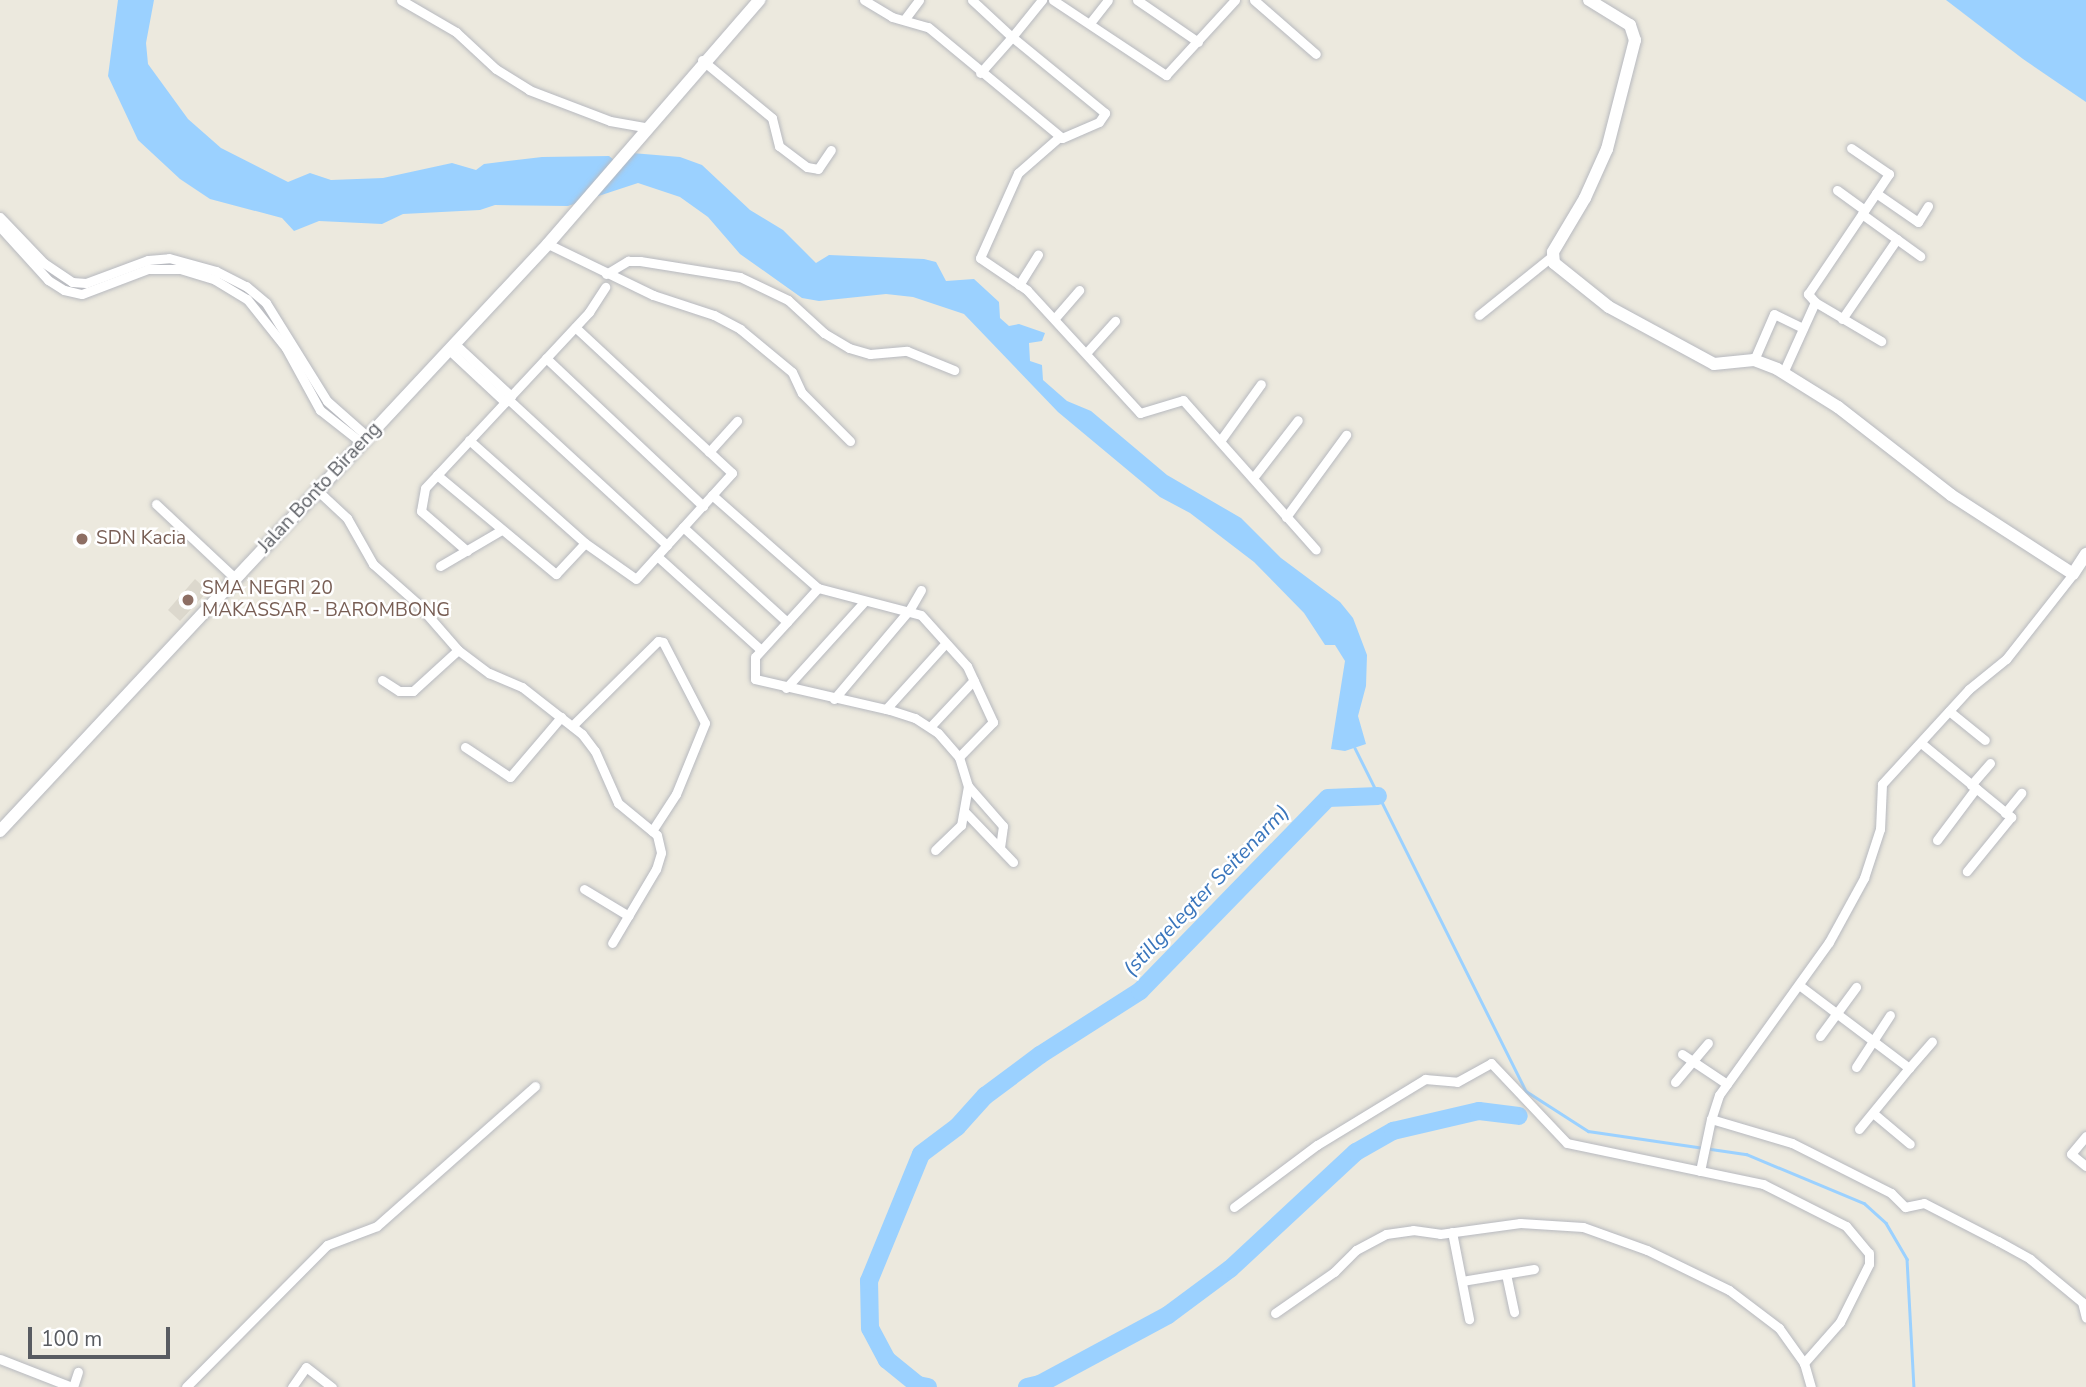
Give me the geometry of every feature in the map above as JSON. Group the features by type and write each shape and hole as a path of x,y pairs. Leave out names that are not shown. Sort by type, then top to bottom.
{"street":[{"path":"401,0 449,27 529,90 610,121 645,127"},
{"name":"Jalan Bonto Biraeng","path":"0,831 548,244 702,60 759,0"},
{"path":"864,0 904,20 928,27 1058,138"},
{"path":"904,20 919,0"},
{"path":"972,0 1012,37 1104,109 1099,122 1058,138 1018,173 980,258 1019,285 1055,318 1140,414 1183,400 1316,550"},
{"path":"980,73 1042,0"},
{"path":"1053,0 1163,75 1176,69 1235,0"},
{"path":"1090,23 1108,0"},
{"path":"1137,0 1198,42"},
{"path":"1254,0 1316,54"},
{"path":"1479,315 1551,257 1607,149 1634,40 1630,25 1589,0"},
{"path":"702,60 772,118 779,146 807,167 818,169 831,150"},
{"path":"1851,148 1889,174 1808,294 1815,302 1881,341"},
{"path":"1837,190 1920,256"},
{"path":"1876,193 1918,222 1928,206"},
{"path":"0,217 44,263 72,282 86,283 148,260 169,258 216,271 246,286 266,303 327,401 365,440"},
{"path":"0,227 48,280 64,290 82,295 148,269 180,269 236,293 267,320 320,410 365,440"},
{"path":"1842,318 1897,240"},
{"path":"548,244 606,274 740,329 792,372 802,393 850,441"},
{"path":"1019,285 1038,255"},
{"path":"1551,257 1598,299 1714,364 1754,360 1783,373 1838,407 1974,511 2073,575"},
{"path":"606,274 628,261 640,261 740,277 788,300 824,333 849,348 870,354 906,351 954,370"},
{"path":"467,551 421,511 425,488 575,327 605,287"},
{"path":"1055,318 1079,290"},
{"path":"1783,373 1815,302"},
{"path":"1754,360 1774,314 1803,328"},
{"path":"1087,352 1115,321"},
{"path":"469,440 584,543 636,579 732,473 575,327"},
{"path":"451,346 667,545"},
{"path":"546,358 703,506"},
{"path":"1220,441 1261,384"},
{"path":"1253,478 1298,420"},
{"path":"709,452 737,421"},
{"path":"1286,517 1346,435"},
{"path":"437,475 500,531 556,575 584,543"},
{"path":"318,491 347,518 373,564 417,603 457,650 489,673 522,687 572,726 595,751 618,803 652,831 660,842 659,861 612,943"},
{"path":"712,495 818,588 864,602 910,609 921,615 967,666 993,722 959,757"},
{"path":"156,504 236,579"},
{"path":"683,527 788,622"},
{"path":"440,566 500,531"},
{"path":"1700,1171 1711,1122 1727,1084 1799,985 1864,878 1880,829 1880,788 1949,711 2006,659 2073,575 2086,554"},
{"path":"657,556 761,650"},
{"path":"818,588 755,657 755,679 886,709 930,727 959,757 968,786 966,813 961,825 935,850"},
{"path":"834,699 910,609 920,590"},
{"path":"786,688 864,602"},
{"path":"572,726 658,641 663,642 705,723 676,794 652,831"},
{"path":"886,709 946,644"},
{"path":"382,680 399,691 413,691 457,650"},
{"path":"930,727 974,680"},
{"path":"1949,711 1985,740"},
{"path":"465,747 510,777 561,717"},
{"path":"1921,743 2011,817 1967,871"},
{"path":"1937,840 1990,763"},
{"path":"968,786 1003,826 1000,848"},
{"path":"2005,813 2021,793"},
{"path":"966,813 1013,862"},
{"path":"584,889 629,916"},
{"path":"1799,985 1909,1068"},
{"path":"1820,1036 1856,987"},
{"path":"1856,1067 1891,1015"},
{"path":"1859,1129 1932,1042"},
{"path":"1675,1082 1708,1043"},
{"path":"1682,1054 1727,1084"},
{"path":"1234,1207 1317,1145 1425,1079 1457,1082 1491,1063 1563,1141 1610,1155 1763,1184 1791,1195 1846,1226 1869,1252 1868,1268 1840,1322 1804,1363"},
{"path":"186,1387 327,1245 377,1227 535,1086"},
{"path":"1873,1113 1910,1144"},
{"path":"1711,1122 1765,1133 1822,1157 1891,1193 1905,1207 1928,1204 2030,1259 2086,1307 2086,1318"},
{"path":"2086,1136 2071,1154 2086,1166"},
{"path":"1275,1313 1374,1239 1401,1231 1452,1232 1520,1223 1594,1230 1729,1290 1779,1328 1804,1363 1811,1387"},
{"path":"1452,1232 1469,1319"},
{"path":"1462,1281 1534,1269"},
{"path":"1506,1274 1514,1312"},
{"path":"0,1359 72,1387 78,1372"},
{"path":"292,1387 306,1367 332,1387"}],"shaded area":[{"name":"SMA NEGRI 20 MAKASSAR - BAROMBONG","path":"195,579 208,591 180,621 168,610"}],"water":[{"path":"118,0 154,0 146,43 148,64 188,119 221,148 288,182 310,173 331,180 383,178 452,163 476,170 484,164 542,157 609,156 614,160 632,153 680,157 702,165 750,210 783,230 816,263 829,255 924,259 936,262 946,281 974,279 999,302 1000,318 1009,326 1019,324 1045,333 1042,341 1029,343 1030,361 1042,365 1043,380 1067,401 1091,411 1167,475 1241,518 1281,558 1340,602 1353,618 1367,655 1366,686 1358,716 1366,744 1345,751 1331,749 1345,661 1335,645 1325,645 1304,613 1254,562 1190,513 1160,497 1058,412 964,314 913,297 886,294 819,301 802,298 740,254 708,217 680,197 638,183 568,206 495,205 480,210 403,214 382,224 319,221 294,231 282,218 210,199 180,179 138,140 108,76"},
{"path":"1946,0 2086,0 2086,102 2023,59"}],"waterway":[{"path":"1355,748 1526,1091 1588,1131 1746,1154 1864,1203 1886,1223 1907,1259 1914,1387"},
{"name":"(stillgelegter Seitenarm)","path":"928,1387 918,1385 887,1360 870,1328 869,1281 921,1154 957,1127 985,1096 1040,1055 1140,991 1328,798 1378,796"},
{"name":"(stillgelegter Seitenarm)","path":"1027,1387 1040,1384 1168,1315 1230,1269 1356,1152 1393,1131 1479,1111 1519,1116"}],"place":[{"name":"SDN Kacia","path":"82,539"},
{"name":"SMA NEGRI 20 MAKASSAR - BAROMBONG","path":"188,600"}]}
